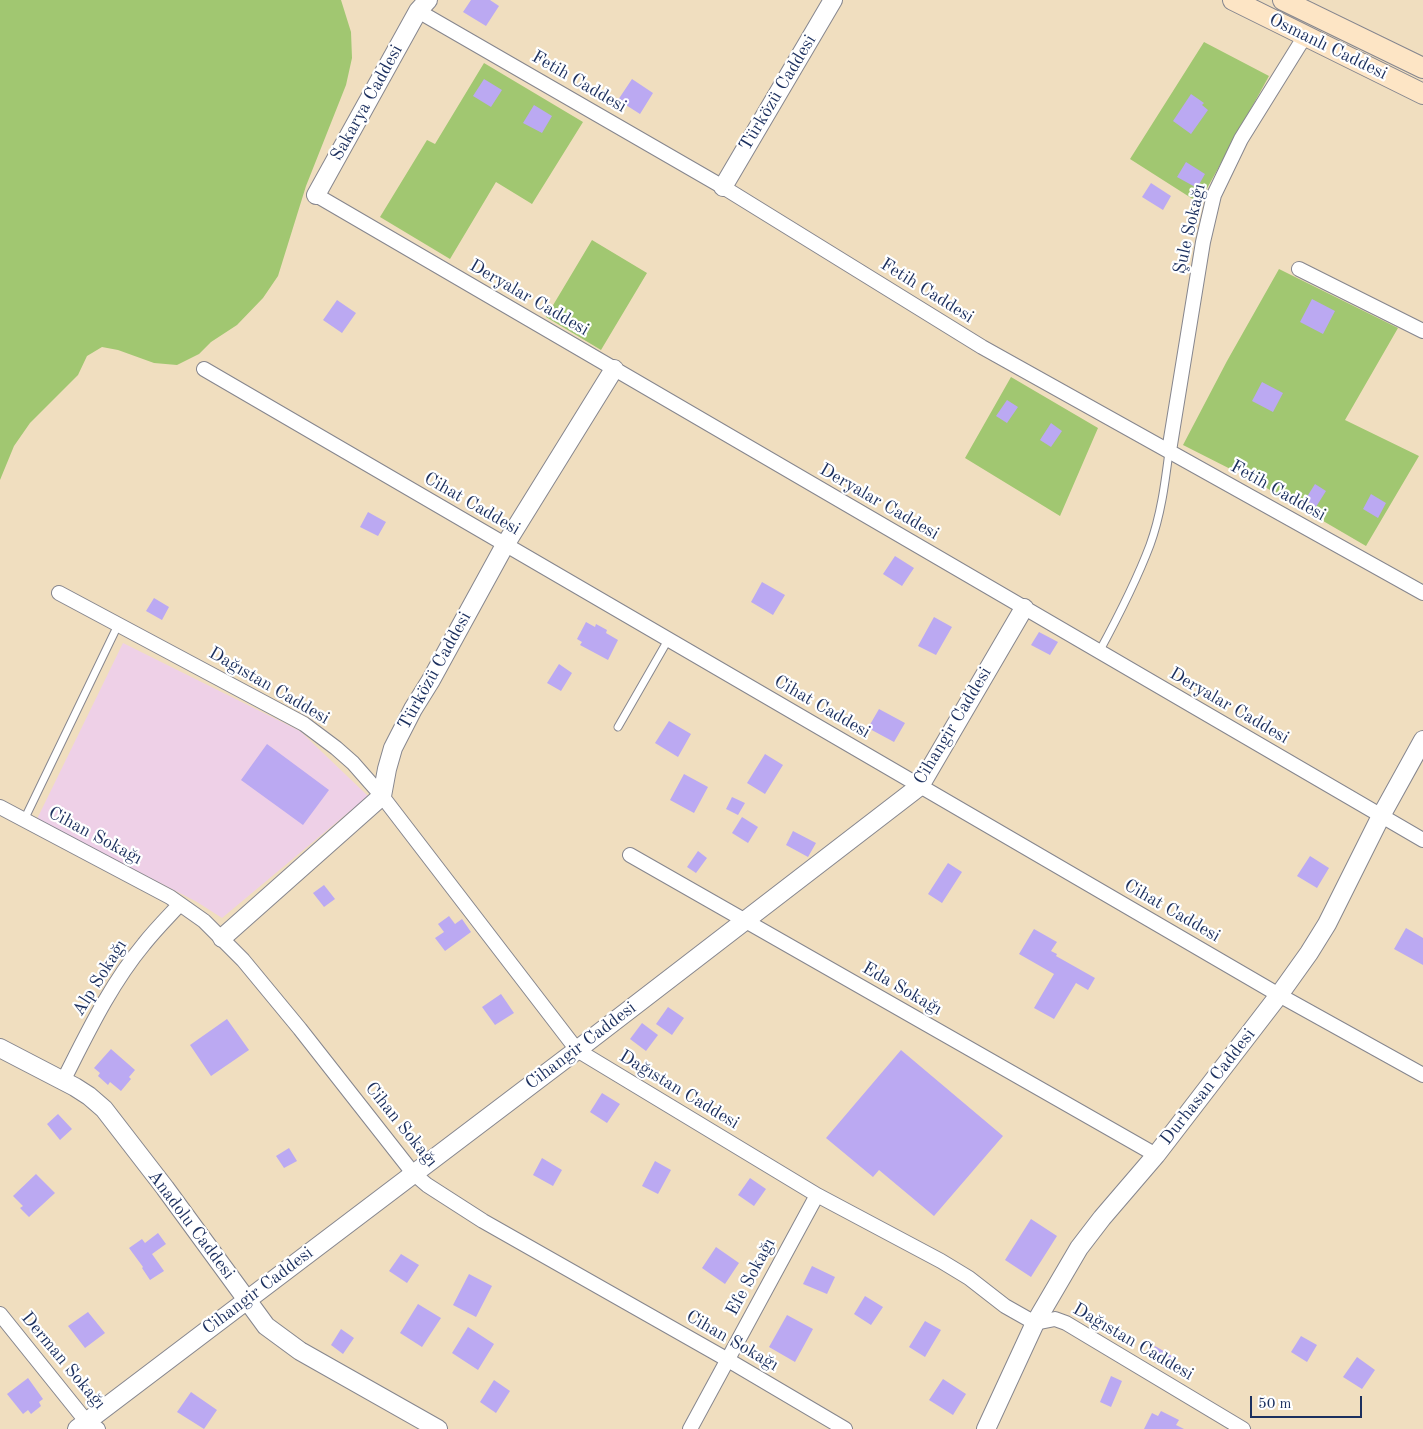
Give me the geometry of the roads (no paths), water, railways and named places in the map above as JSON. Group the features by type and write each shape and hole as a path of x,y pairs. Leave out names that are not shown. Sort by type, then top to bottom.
{"main road":[{"name":"Osmanlı Caddesi","path":"1233,0 1423,94"},
{"name":"Osmanlı Caddesi","path":"1283,0 1423,68"}],"street":[{"name":"Türközü Caddesi","path":"723,187 834,0"},
{"name":"Fetih Caddesi","path":"422,4 723,187 982,348 1423,593"},
{"name":"Sakarya Caddesi","path":"316,196 422,4"},
{"name":"Şule Sokağı","path":"1170,451 1203,242 1214,195 1241,139 1305,36"},
{"name":"Deryalar Caddesi","path":"316,196 1423,840"},
{"path":"1299,269 1423,331"},
{"name":"Cihat Caddesi","path":"204,369 1280,995 1423,1075"},
{"name":"Türközü Caddesi","path":"382,796 386,769 393,748 403,728 505,545 614,369"},
{"name":"Dağıstan Caddesi","path":"59,593 304,724 336,748 353,763 382,796 577,1050 817,1195 941,1261 969,1278 1005,1306 1035,1323 1055,1319 1066,1323 1243,1429"},
{"name":"Cihangir Caddesi","path":"87,1426 247,1300 577,1050 920,786 1024,608"},
{"name":"Durhasan Caddesi","path":"986,1429 1035,1323 1079,1248 1156,1155 1280,995 1309,953 1327,924 1381,816 1423,740"},
{"path":"222,938 382,796"},
{"name":"Cihan Sokağı","path":"0,807 170,897 204,921 243,960 414,1173 427,1185 484,1221 846,1429"},
{"name":"Eda Sokağı","path":"630,855 1156,1155"},
{"name":"Alp Sokağı","path":"63,1081 103,1004 118,980 144,944 180,904"},
{"name":"Anadolu Caddesi","path":"0,1048 89,1096 104,1109 165,1188 266,1326 300,1352 438,1429"},
{"name":"Efe Sokağı","path":"690,1429 817,1195"},
{"name":"Derman Sokağı","path":"0,1314 87,1426"}],"lane":[{"path":"1099,652 1119,615 1151,544 1159,513 1170,451"},
{"path":"24,820 118,625"},
{"path":"618,727 668,640"}]}
